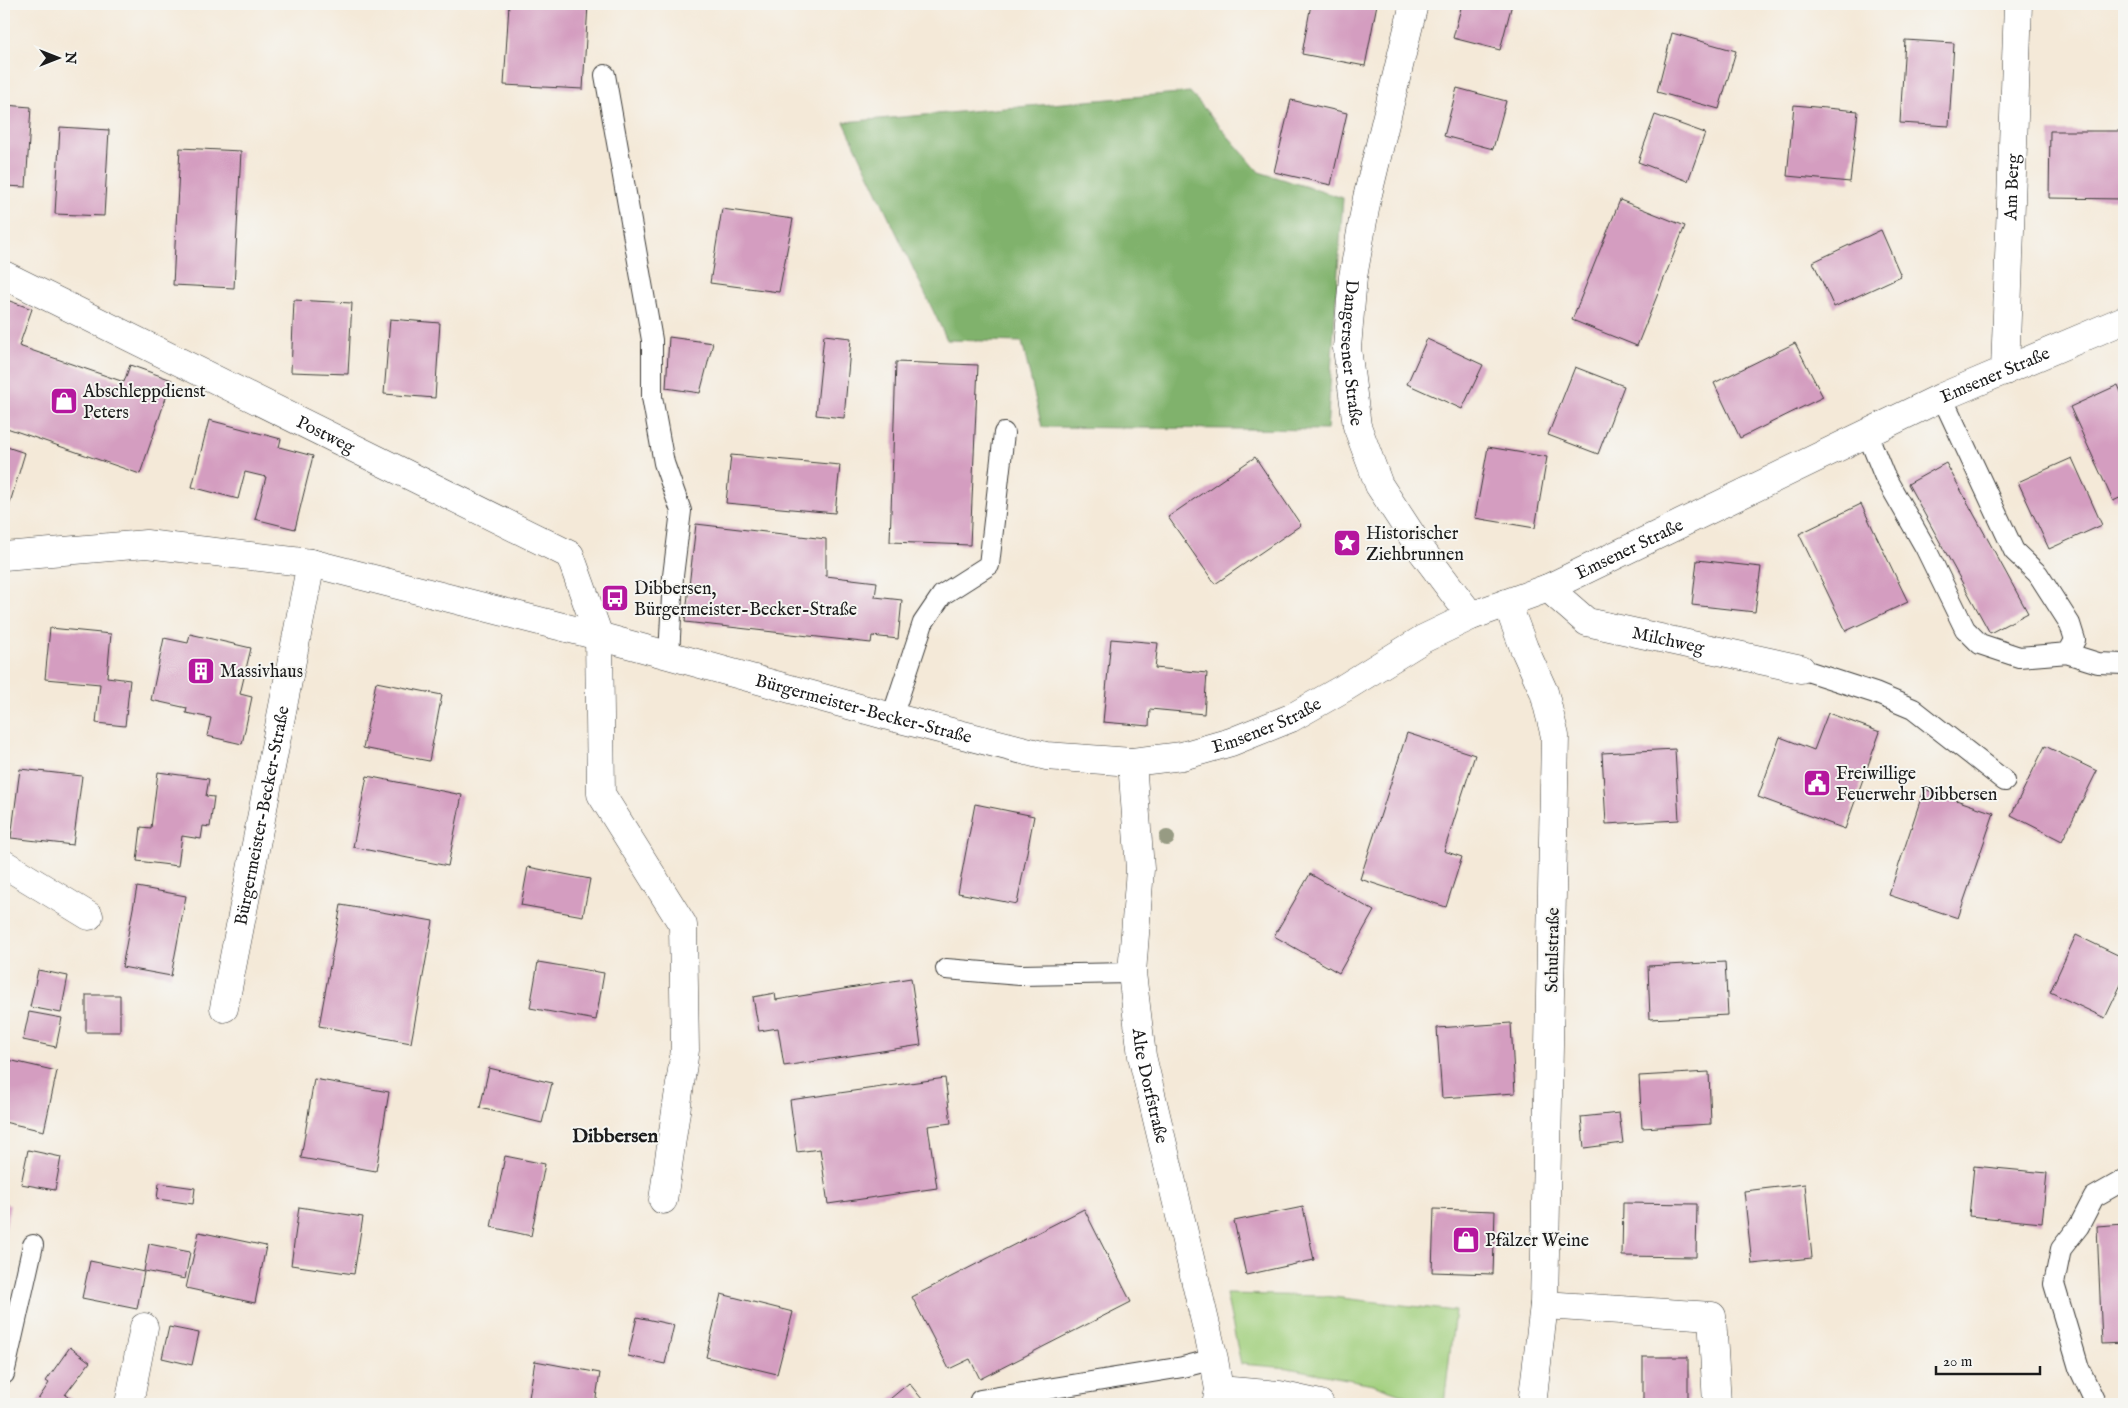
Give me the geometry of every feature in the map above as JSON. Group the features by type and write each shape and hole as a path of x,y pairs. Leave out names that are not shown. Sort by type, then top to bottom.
{"street":[{"name":"Dangersener Straße","path":"1414,4 1367,198 1353,277 1347,348 1357,426 1379,486 1422,551 1471,616"},
{"name":"Am Berg","path":"2005,371 2018,4"},
{"name":"Postweg","path":"4,275 570,555 598,636"},
{"name":"Emsener Straße","path":"1132,762 1182,756 1231,742 1290,718 1352,683 1423,639 1471,616 1548,588 1942,397 2122,326"},
{"name":"Bürgermeister-Becker-Straße","path":"4,556 146,544 311,563 598,636 892,717 1046,756 1132,762"},
{"name":"Bürgermeister-Becker-Straße","path":"224,1008 311,563"},
{"name":"Milchweg","path":"1548,588 1587,622 1801,668"},
{"name":"Schulstraße","path":"1507,603 1524,648 1544,692 1555,736 1544,1305 1532,1404"},
{"path":"598,636 602,794 683,925 685,1050 664,1200"},
{"name":"Alte Dorfstraße","path":"1132,762 1140,869 1132,972 1142,1056 1214,1359 1217,1397"},
{"path":"4,864 89,916"},
{"path":"1544,1305 1712,1316 1717,1404"},
{"path":"129,1404 144,1328"},
{"path":"1217,1397 1279,1395 1320,1404"}],"lane":[{"path":"605,75 652,340 652,397 657,426 664,463 681,511 673,576 669,657"},
{"path":"1942,397 2014,551 2038,574 2070,624 2075,640 2068,653 2066,653"},
{"path":"892,717 922,624 942,595 989,565 1004,433"},
{"path":"1867,434 1884,475 1924,547 1964,629 1980,644 2019,657 2066,653 2098,663 2124,664"},
{"path":"1801,668 1875,693 1913,709 2004,781"},
{"path":"946,969 1020,975 1132,972"},
{"path":"2096,1404 2079,1368 2054,1284 2061,1249 2079,1226 2094,1198 2124,1180"},
{"path":"4,1374 33,1245"},
{"path":"980,1400 1183,1367 1214,1359"}],"green space":[{"path":"1190,92 1259,172 1343,198 1327,430 1042,427 1022,342 947,340 844,122"},
{"path":"1226,1294 1324,1296 1455,1311 1444,1404 1429,1404 1373,1384 1288,1368 1241,1364"}],"building":[{"path":"509,4 588,4 583,89 504,85"},
{"path":"1311,4 1377,4 1365,66 1302,54"},
{"path":"1462,4 1512,4 1500,50 1453,38"},
{"path":"1672,33 1736,51 1719,109 1657,92"},
{"path":"1905,40 1954,43 1949,126 1900,123"},
{"path":"1457,88 1506,101 1493,149 1444,136"},
{"path":"1291,100 1347,113 1331,185 1274,172"},
{"path":"4,105 31,107 26,187 4,186"},
{"path":"1794,105 1858,111 1850,182 1787,176"},
{"path":"1655,115 1705,133 1688,181 1638,162"},
{"path":"60,127 109,130 104,216 55,214"},
{"path":"2050,131 2124,131 2124,199 2049,198"},
{"path":"180,148 241,151 234,288 173,285"},
{"path":"1620,200 1685,226 1637,346 1572,320"},
{"path":"722,209 793,219 779,292 710,283"},
{"path":"1881,230 1901,276 1834,307 1813,262"},
{"path":"4,299 32,309 19,346 124,382 130,365 172,380 140,474 4,427"},
{"path":"294,300 352,303 348,374 291,372"},
{"path":"390,319 440,323 435,398 384,394"},
{"path":"824,335 851,338 844,418 816,415"},
{"path":"669,337 713,343 700,393 666,388"},
{"path":"1427,339 1483,365 1462,409 1407,384"},
{"path":"1795,343 1823,397 1740,438 1714,383"},
{"path":"896,362 978,365 970,545 890,542"},
{"path":"1575,367 1624,386 1598,454 1548,435"},
{"path":"2118,385 2124,399 2124,496 2113,501 2070,407"},
{"path":"209,420 281,439 279,447 313,456 295,529 255,519 266,477 245,472 238,499 192,487"},
{"path":"4,446 25,453 6,516 4,516"},
{"path":"1488,447 1547,457 1535,528 1475,518"},
{"path":"731,455 840,465 835,513 726,503"},
{"path":"1255,457 1301,525 1215,584 1168,517"},
{"path":"2072,458 2102,525 2049,549 2018,482"},
{"path":"1946,463 2028,613 1990,633 1908,484"},
{"path":"1861,504 1908,602 1846,631 1799,534"},
{"path":"696,524 826,539 826,576 877,582 875,597 902,600 898,639 872,636 871,643 685,622"},
{"path":"1697,560 1761,567 1755,612 1692,605"},
{"path":"50,628 111,634 107,677 130,680 125,726 96,723 100,684 45,679"},
{"name":"Massivhaus","path":"190,634 251,648 240,694 252,697 242,744 207,736 211,718 186,713 187,708 151,700 164,638 188,643"},
{"path":"1111,639 1158,643 1155,668 1207,673 1204,714 1150,709 1149,726 1103,722"},
{"path":"376,682 442,695 429,761 363,748"},
{"path":"1828,713 1880,732 1845,829 1758,797 1780,737 1814,750"},
{"path":"1407,733 1475,755 1444,851 1462,857 1446,907 1360,879"},
{"path":"2045,746 2097,771 2062,841 2011,815"},
{"path":"1675,749 1679,820 1606,824 1602,753"},
{"path":"20,769 82,776 73,845 11,838"},
{"path":"158,772 209,779 206,796 214,797 210,827 203,826 201,839 182,836 178,866 137,861 141,827 151,828"},
{"path":"367,776 462,795 448,866 353,847"},
{"path":"1924,789 1994,813 1958,918 1889,895"},
{"path":"975,804 1034,816 1017,904 958,893"},
{"path":"528,867 590,879 583,916 521,905"},
{"path":"1310,874 1374,911 1339,973 1274,936"},
{"path":"137,887 186,896 171,976 122,967"},
{"path":"341,905 433,921 411,1043 319,1026"},
{"path":"2076,935 2124,958 2124,978 2105,1018 2050,992"},
{"path":"538,962 604,973 596,1020 530,1008"},
{"path":"1725,962 1728,1015 1650,1019 1648,966"},
{"path":"38,970 68,976 61,1013 30,1007"},
{"path":"911,978 921,1045 784,1066 778,1028 759,1031 753,997 775,993 776,1000"},
{"path":"86,995 120,995 120,1032 86,1032"},
{"path":"29,1012 62,1018 56,1047 23,1040"},
{"path":"1511,1023 1515,1093 1442,1098 1437,1028"},
{"path":"4,1059 57,1071 44,1131 4,1122"},
{"path":"489,1068 552,1083 542,1123 480,1108"},
{"path":"1709,1072 1711,1124 1642,1128 1639,1076"},
{"path":"945,1078 951,1123 928,1126 937,1188 828,1204 820,1149 797,1152 790,1100"},
{"path":"314,1079 389,1092 376,1171 301,1158"},
{"path":"1619,1113 1623,1143 1584,1148 1581,1117"},
{"path":"28,1150 61,1157 55,1190 21,1184"},
{"path":"505,1156 545,1164 531,1236 491,1227"},
{"path":"1974,1166 2047,1173 2042,1223 1969,1216"},
{"path":"159,1183 195,1188 193,1204 157,1199"},
{"path":"1805,1184 1812,1258 1752,1264 1744,1191"},
{"path":"1623,1203 1697,1204 1696,1257 1622,1256"},
{"path":"4,1204 10,1205 5,1232 4,1232"},
{"path":"299,1207 363,1217 354,1274 291,1265"},
{"path":"1303,1207 1314,1260 1246,1275 1234,1221"},
{"path":"1084,1209 1131,1302 980,1379 970,1359 949,1369 912,1297"},
{"path":"1434,1209 1495,1211 1493,1274 1432,1272"},
{"path":"2124,1224 2124,1343 2102,1344 2097,1226"},
{"path":"199,1232 266,1246 255,1303 186,1288"},
{"path":"149,1244 190,1252 185,1279 144,1271"},
{"path":"90,1261 144,1272 137,1309 82,1298"},
{"path":"721,1294 793,1312 777,1374 706,1357"},
{"path":"637,1317 674,1325 665,1364 628,1356"},
{"path":"169,1327 199,1333 192,1365 162,1358"},
{"path":"70,1347 90,1362 65,1395 79,1404 35,1404 49,1383 46,1381"},
{"path":"1643,1357 1688,1357 1688,1404 1643,1404"},
{"path":"535,1361 600,1373 595,1404 528,1404"},
{"path":"909,1383 926,1404 884,1404"}],"place":[{"name":"Abschleppdienst Peters","path":"64,401"},
{"name":"Historischer Ziehbrunnen","path":"1347,543"},
{"name":"Dibbersen, Bürgermeister-Becker-Straße","path":"615,598"},
{"name":"Massivhaus","path":"201,671"},
{"name":"Freiwillige Feuerwehr Dibbersen","path":"1817,783"},
{"name":"Pfälzer Weine","path":"1466,1240"}],"district":[{"name":"Dibbersen","path":"615,1135"}]}
